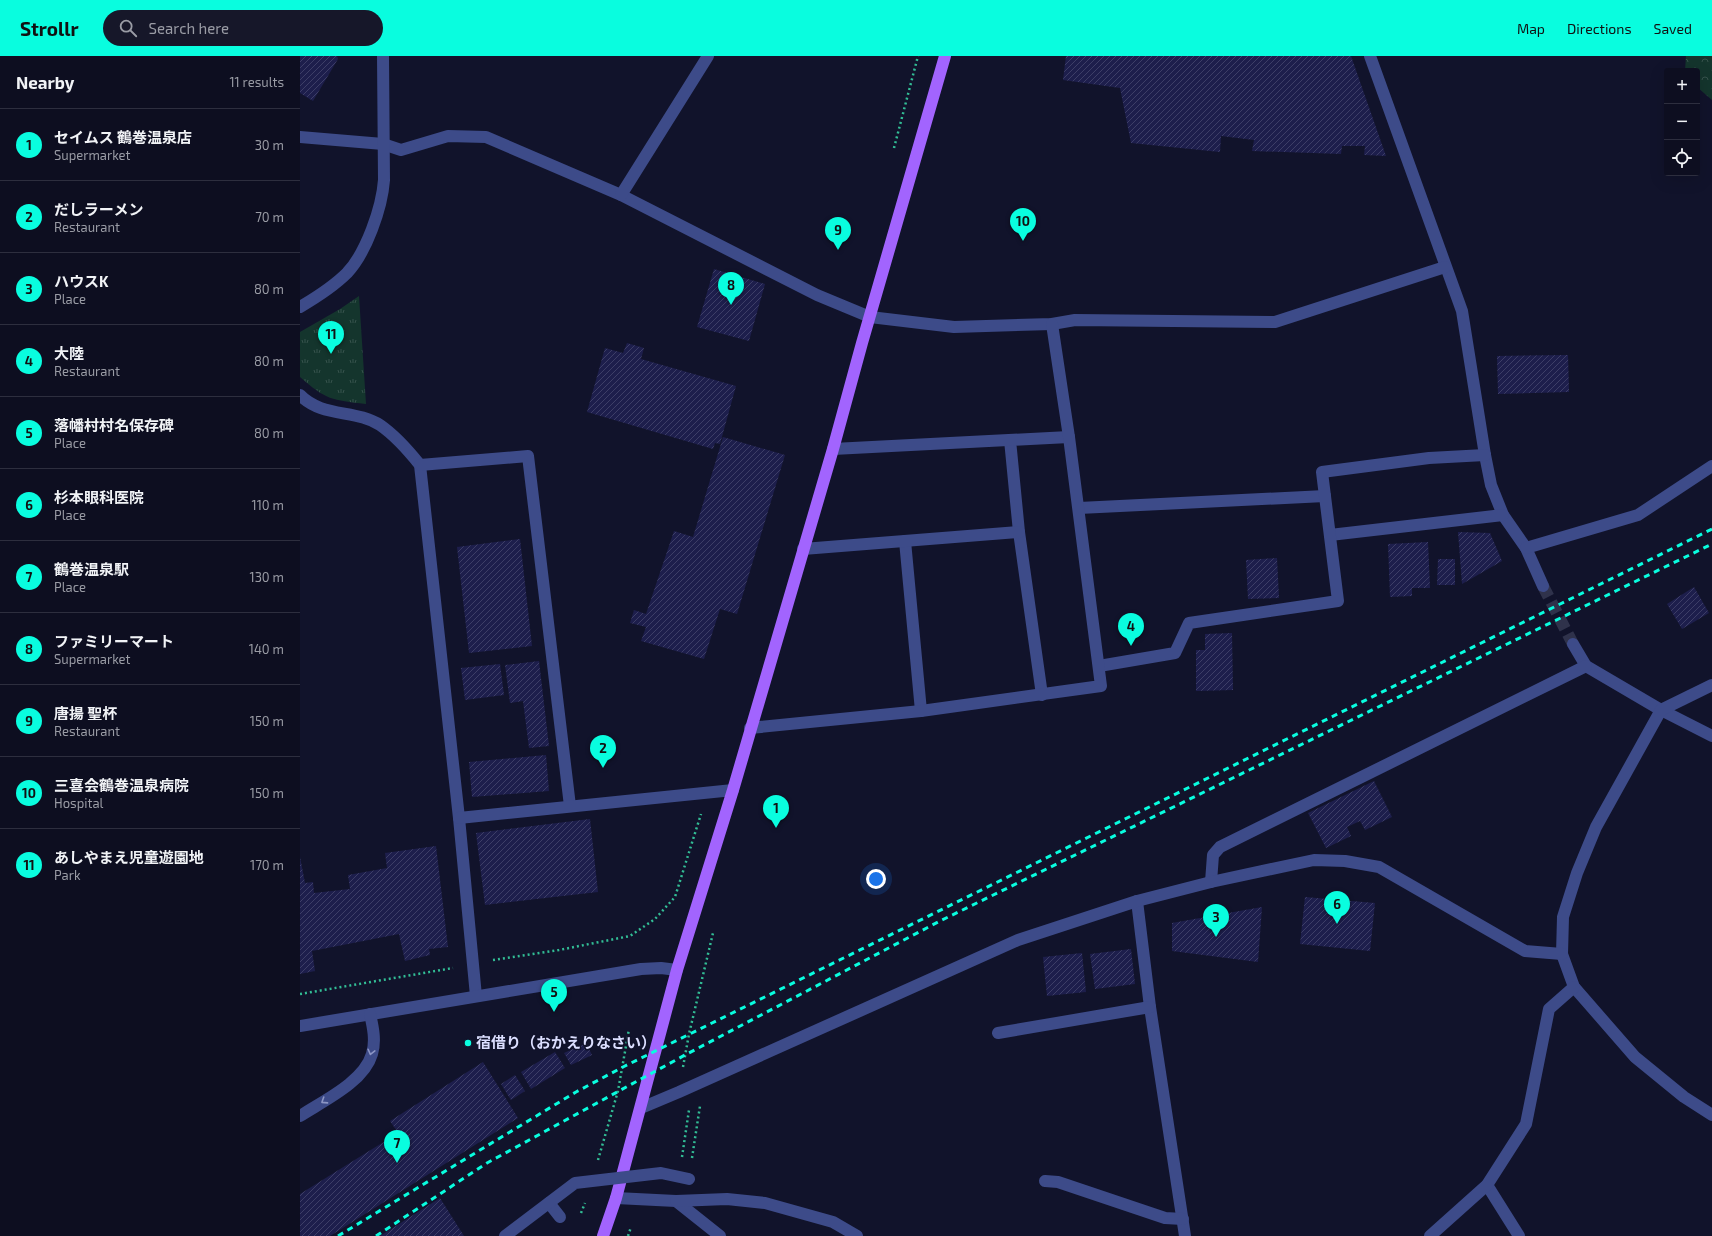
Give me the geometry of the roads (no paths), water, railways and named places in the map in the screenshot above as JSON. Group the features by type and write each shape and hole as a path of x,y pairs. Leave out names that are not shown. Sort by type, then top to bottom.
{"main road":[{"path":"604,1236 641,1108 677,970 733,790 833,449 945,56"}],"street":[{"path":"300,307 320,296 348,272 364,247 375,220 383,194 382,56"},
{"path":"621,195 708,56"},
{"path":"1370,56 1462,311 1491,485 1503,515 1526,548 1543,586"},
{"path":"300,138 383,144 401,150 448,136 486,137 621,195 817,295 870,317 954,326 1052,324 1075,320 1275,322 1445,267"},
{"path":"750,728 921,711 1101,686 1069,437 1052,324"},
{"path":"300,395 326,411 357,416 380,425 403,444 420,465 459,818 476,996"},
{"path":"833,449 1069,437"},
{"path":"1010,440 1019,532 1042,695"},
{"path":"1099,666 1175,653 1189,623 1338,601 1322,472 1429,458 1485,455"},
{"path":"420,465 528,456 570,806"},
{"path":"1526,548 1638,515 1712,466"},
{"path":"1078,508 1325,496"},
{"path":"1330,534 1503,515"},
{"path":"803,549 1019,532"},
{"path":"905,541 921,711"},
{"path":"1573,644 1586,666 1660,710 1712,736"},
{"path":"1211,882 1213,855 1220,846 1586,666"},
{"path":"1712,685 1660,710 1596,827 1579,867 1563,917 1562,954 1574,987 1635,1057 1684,1097 1712,1115"},
{"path":"459,818 733,790"},
{"path":"641,1108 680,1092 1018,940 1137,901 1211,882 1314,860 1345,861 1379,867 1525,952 1562,954"},
{"path":"1137,901 1150,1007 1185,1236"},
{"path":"300,1026 641,969 661,968 677,970"},
{"path":"1430,1236 1487,1185 1526,1124 1549,1009 1574,987"},
{"path":"998,1033 1150,1007"},
{"path":"300,1116 348,1085 362,1072 372,1054 374,1034 370,1014"},
{"path":"505,1236 575,1183 660,1173 684,1178"},
{"path":"1045,1181 1058,1182 1165,1218 1183,1219"},
{"path":"1487,1185 1519,1236"},
{"path":"616,1198 676,1201 727,1200 765,1203 833,1222 857,1236"},
{"path":"676,1201 720,1236"},
{"path":"548,1203 560,1217"}],"tunnel":[{"path":"1543,586 1573,644"}],"railway":[{"path":"338,1236 576,1092 623,1067 1712,529"},
{"path":"376,1236 487,1163 685,1055 940,921 1712,544"}],"place":[{"name":"三喜会鶴巻温泉病院","path":"1023,241"},
{"name":"唐揚 聖杯","path":"838,250"},
{"name":"ファミリーマート","path":"731,305"},
{"name":"あしやまえ児童遊園地","path":"331,354"},
{"name":"大陸","path":"1131,646"},
{"name":"だしラーメン","path":"603,768"},
{"name":"セイムス 鶴巻温泉店","path":"776,828"},
{"name":"杉本眼科医院","path":"1337,924"},
{"name":"ハウスK","path":"1216,937"},
{"name":"落幡村村名保存碑","path":"554,1012"},
{"name":"宿借り（おかえりなさい）","path":"468,1043"},
{"name":"鶴巻温泉駅","path":"397,1163"}]}
